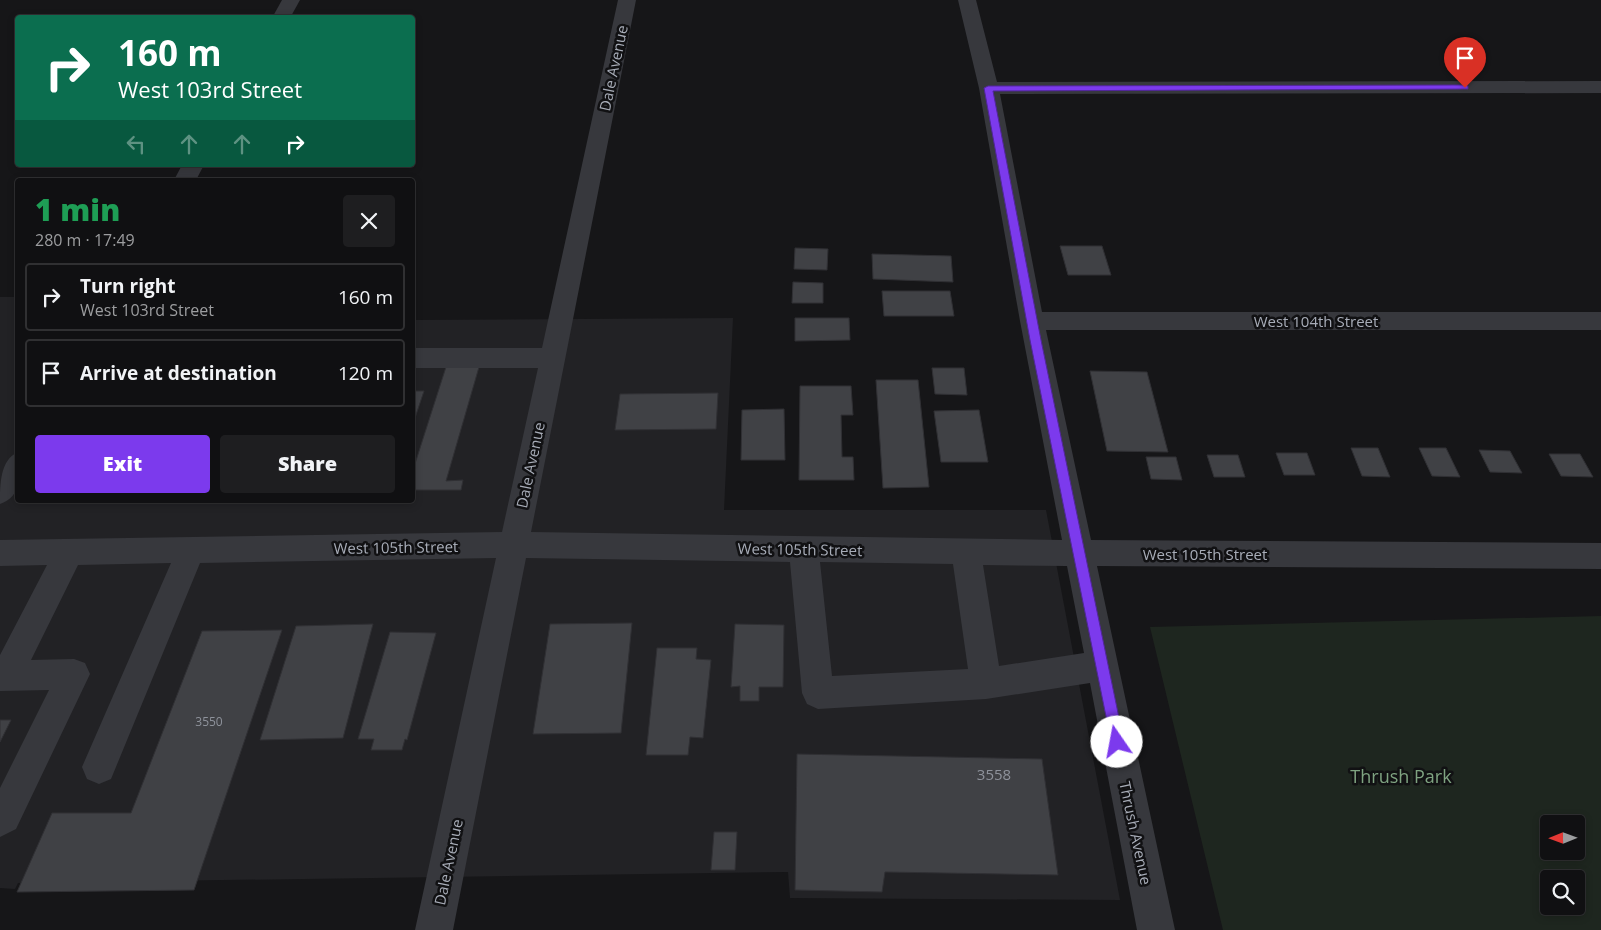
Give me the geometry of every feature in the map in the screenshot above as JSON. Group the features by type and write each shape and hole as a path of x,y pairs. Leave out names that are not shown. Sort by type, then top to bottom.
{"street":[{"path":"282,15 291,0"},
{"name":"Dale Avenue","path":"434,930 627,0"},
{"name":"Thrush Avenue","path":"967,0 988,88 1078,552 1156,930"},
{"path":"988,88 1601,88"},
{"path":"185,178 192,167"},
{"name":"West 104th Street","path":"1032,321 1601,320"},
{"path":"415,358 553,358"},
{"path":"0,492 15,468"},
{"name":"West 105th Street","path":"0,553 514,545 1601,556"},
{"path":"804,549 818,692 986,683 1101,666"},
{"path":"99,767 191,550"},
{"path":"966,551 986,683"},
{"path":"0,820 4,817 74,674 3,676 69,552"}],"shaded area":[{"path":"0,297 15,297 15,503 415,503 415,320 733,318 724,510 1046,510 1120,900 790,898 788,872 18,883 15,889 0,888"}],"green space":[{"name":"Thrush Park","path":"1601,616 1601,930 1223,930 1150,627"}],"building":[{"path":"1060,246 1102,246 1111,275 1068,275"},
{"path":"795,248 828,249 827,270 794,269"},
{"path":"872,254 951,256 953,282 873,279"},
{"path":"793,282 823,283 823,303 792,303"},
{"path":"882,291 950,291 954,316 884,316"},
{"path":"795,318 849,318 850,340 795,341"},
{"path":"446,367 479,367 446,481 463,480 461,490 415,490 415,464"},
{"path":"932,368 964,368 967,395 935,394"},
{"path":"1090,371 1147,372 1168,452 1107,451"},
{"path":"876,380 918,380 929,487 883,488"},
{"path":"800,386 851,386 853,415 841,415 842,457 853,457 854,480 799,480"},
{"path":"415,391 424,391 415,418"},
{"path":"718,393 716,429 615,430 620,394"},
{"path":"784,409 785,460 741,460 742,410"},
{"path":"979,410 988,462 941,462 934,411"},
{"path":"1351,448 1378,448 1390,477 1362,476"},
{"path":"1419,448 1446,448 1460,477 1432,476"},
{"path":"1479,450 1510,451 1522,473 1490,472"},
{"path":"1276,453 1307,453 1315,475 1284,475"},
{"path":"1549,454 1580,454 1593,477 1561,476"},
{"path":"1207,455 1238,455 1245,477 1214,477"},
{"path":"1146,457 1176,457 1182,480 1151,479"},
{"path":"632,623 621,733 533,734 550,624"},
{"path":"373,624 343,738 260,740 296,626"},
{"path":"735,624 784,625 783,687 759,687 759,701 740,701 740,686 731,687"},
{"path":"282,630 194,890 17,892 52,813 131,813 202,631"},
{"path":"390,632 436,633 407,740 405,739 402,750 371,750 374,739 358,739"},
{"path":"657,648 697,648 696,659 711,660 703,738 690,737 688,755 646,755"},
{"path":"0,720 11,720 0,742"},
{"path":"797,754 1042,759 1058,875 885,872 882,892 795,890"},
{"path":"714,832 737,832 735,870 711,870"}],"route":[{"path":"1117,742 1035,340 988,88 1465,88"}]}
